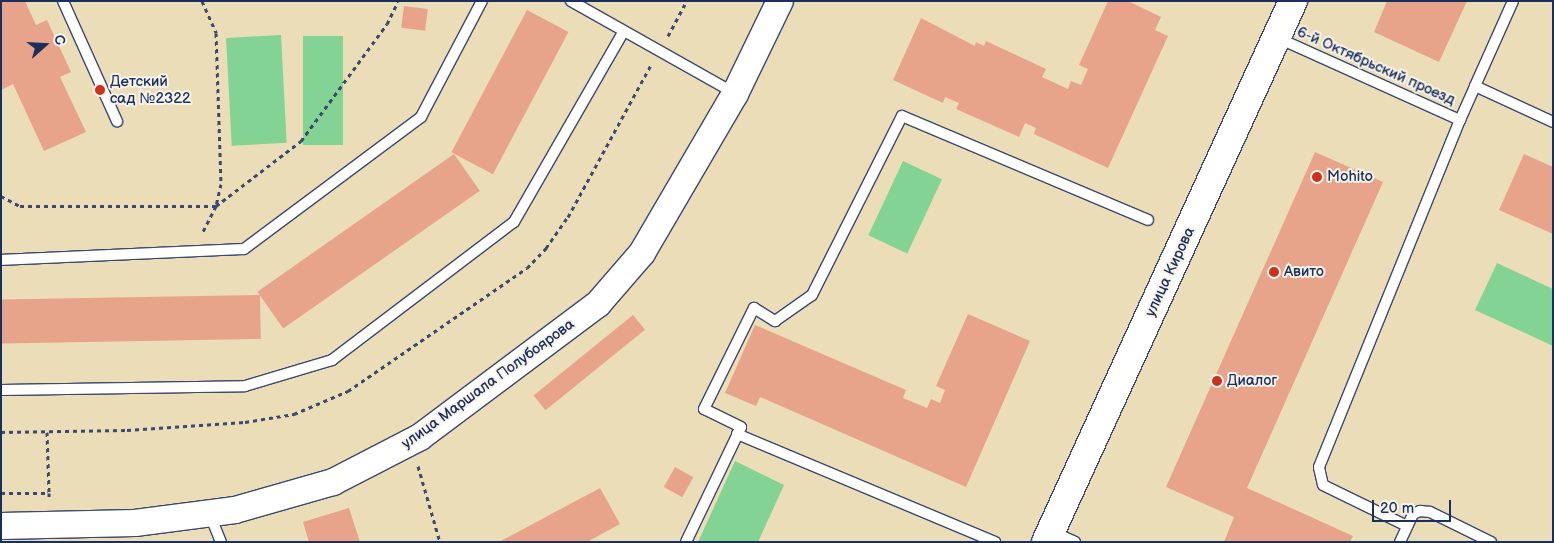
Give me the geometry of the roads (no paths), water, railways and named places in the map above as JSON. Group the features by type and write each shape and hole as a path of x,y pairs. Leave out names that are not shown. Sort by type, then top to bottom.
{"main road":[{"name":"улица Кирова","path":"1057,538 1293,1"}],"street":[{"name":"улица Маршала Полубоярова","path":"1,526 135,523 210,515 284,498 366,468 420,437 598,304 642,254 735,94 780,1"}],"lane":[{"path":"64,1 117,121"},
{"path":"1,260 244,249 421,117 482,1"},
{"path":"571,1 735,94"},
{"path":"1475,86 1513,1"},
{"path":"1,390 245,386 332,360 514,222 624,31"},
{"name":"6-й Октябрьский проезд","path":"1277,38 1460,120 1475,86 1553,122"},
{"path":"686,542 741,427 704,409 754,308 775,321 812,295 902,116 1148,220"},
{"path":"1407,526 1323,484 1319,467 1460,120"},
{"path":"737,434 995,542"},
{"path":"1400,542 1413,514 1430,512 1491,542"},
{"path":"210,515 221,542"}],"place":[{"name":"Детский сад №2322","path":"100,90"},
{"name":"Mohito","path":"1317,177"},
{"name":"Авито","path":"1274,272"},
{"name":"Диалог","path":"1217,381"}]}
